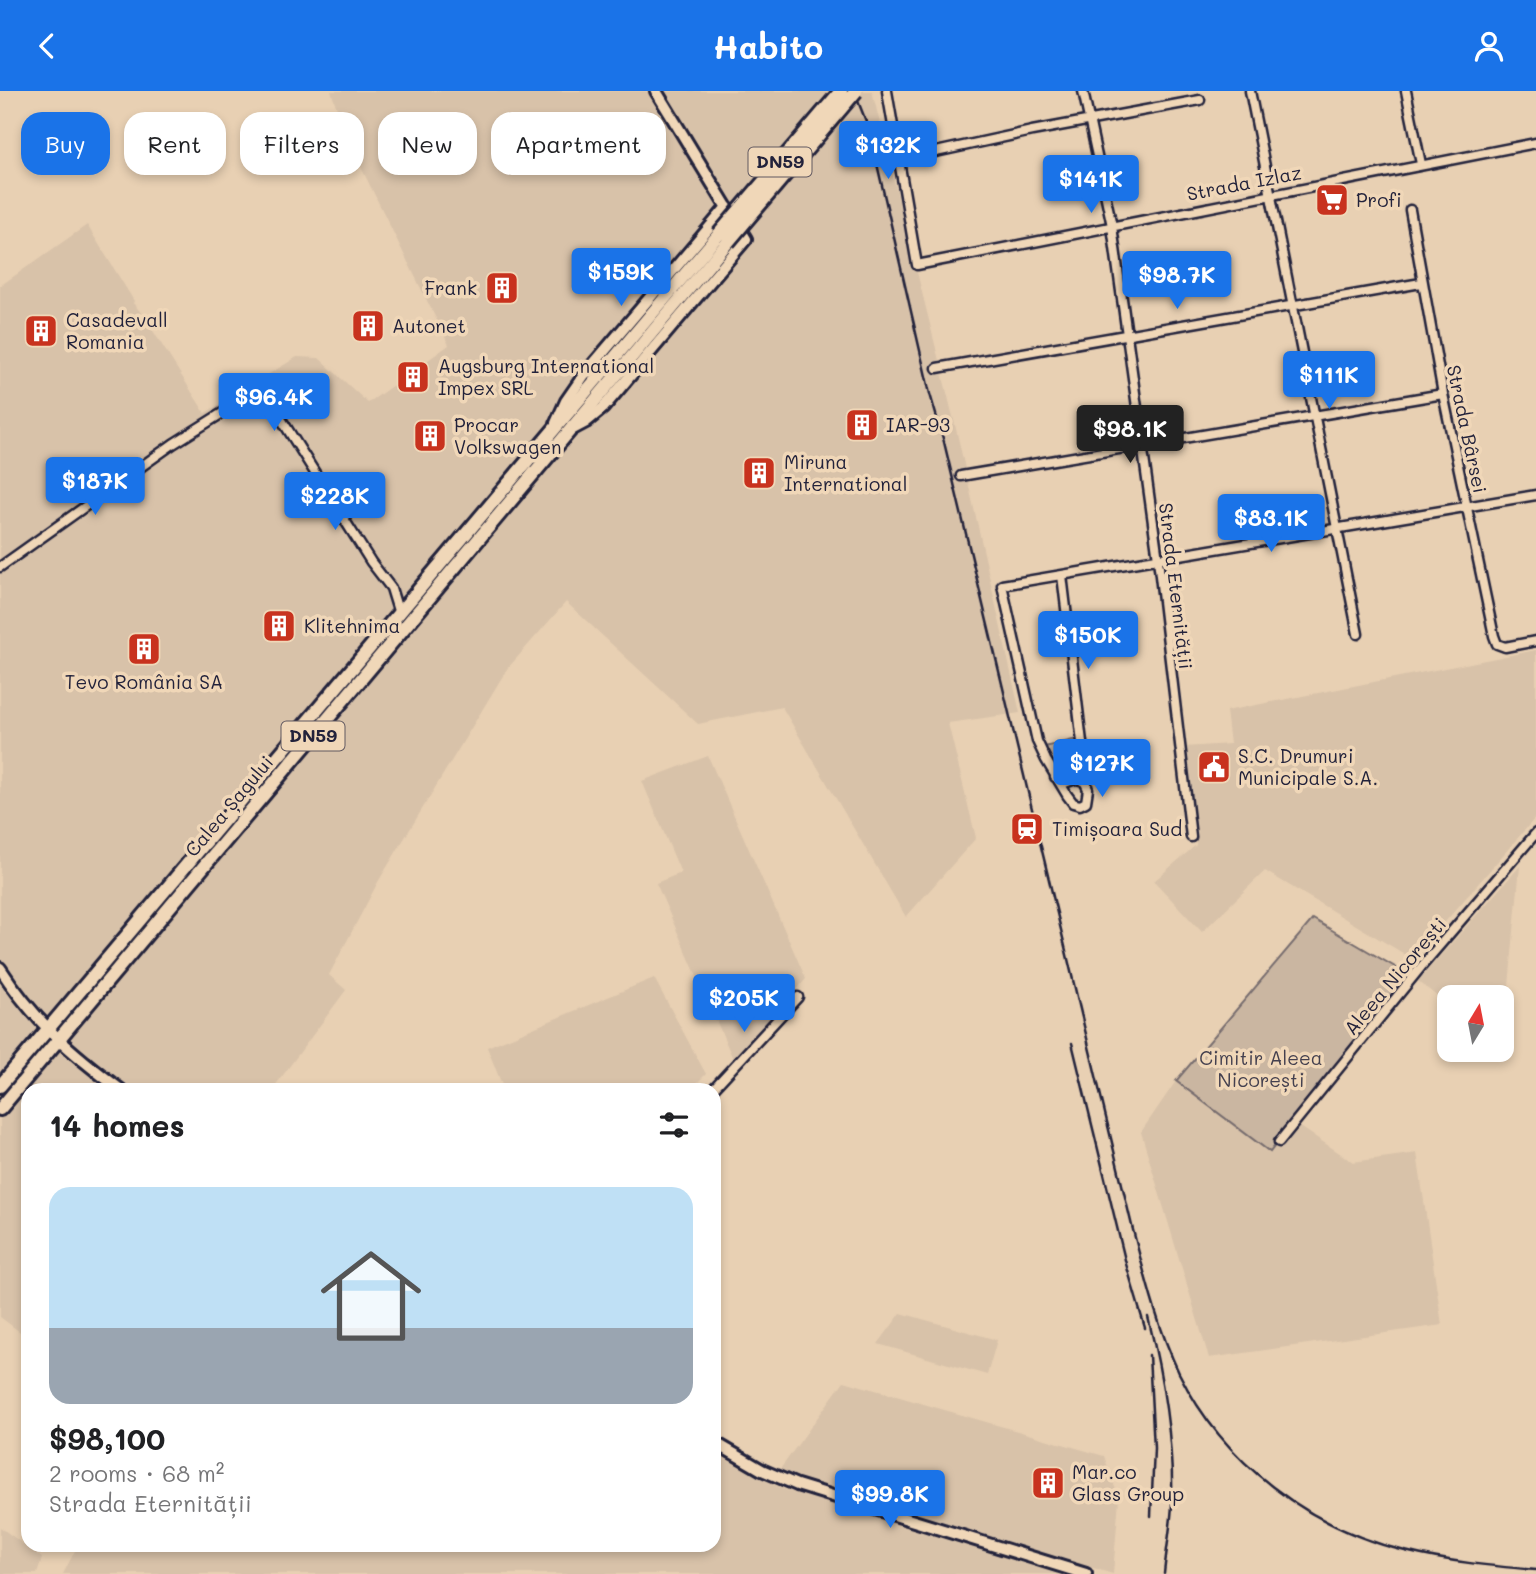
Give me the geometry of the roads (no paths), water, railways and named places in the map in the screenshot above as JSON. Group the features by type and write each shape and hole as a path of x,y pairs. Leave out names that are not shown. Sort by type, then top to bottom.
{"main road":[{"name":"Calea Șagului","path":"22,1083 569,432 841,91"},
{"name":"Calea Șagului","path":"0,1086 552,432 856,91"},
{"name":"Calea Șagului","path":"0,1109 21,1084"}],"street":[{"path":"656,91 727,207"},
{"path":"887,91 899,160 1032,131 1200,100"},
{"name":"Strada Eternității","path":"1083,91 1112,226 1128,335 1191,837"},
{"path":"1250,91 1358,634"},
{"path":"1406,91 1421,164"},
{"name":"Strada Izlaz","path":"899,160 917,265 1536,143"},
{"name":"Calea Șagului","path":"552,432 566,401 584,375 727,207 746,239 603,408 569,432"},
{"name":"Strada Bârsei","path":"1410,210 1421,283 1494,636 1497,644 1505,647 1536,641"},
{"path":"937,368 1421,283"},
{"path":"0,567 173,444 262,390 371,562 391,588 399,614"},
{"path":"961,476 1443,394"},
{"path":"1062,575 1088,787 1088,799 1083,804 1075,803 1067,795 1037,741 1002,585 1536,495"},
{"path":"391,588 414,596"},
{"path":"1067,795 1066,787 1083,775 1085,770"},
{"path":"1055,777 1063,782 1082,780 1088,787"},
{"name":"Aleea Nicorești","path":"1279,1142 1421,967 1536,833"},
{"path":"0,968 47,1029 112,1083"},
{"path":"718,1083 798,997"},
{"path":"721,1446 762,1470 797,1485 1086,1574"}],"railway":[{"path":"854,91 869,129 930,394 944,442 1132,1226 1158,1319 1179,1373 1197,1405 1219,1435 1245,1462 1272,1487 1335,1526 1421,1555 1536,1570"},
{"path":"1072,1043 1126,1264 1145,1328"},
{"path":"1148,1317 1163,1386 1171,1457 1171,1521 1164,1574"},
{"path":"1149,1355 1154,1448 1151,1516"}],"place":[{"name":"Profi","path":"1332,200"},
{"name":"Frank","path":"502,288"},
{"name":"Autonet","path":"368,326"},
{"name":"Casadevall Romania","path":"41,331"},
{"name":"Augsburg International Impex SRL","path":"413,377"},
{"name":"IAR-93","path":"862,425"},
{"name":"Procar Volkswagen","path":"430,436"},
{"name":"Miruna International","path":"759,473"},
{"name":"Klitehnima","path":"279,626"},
{"name":"Tevo România SA","path":"144,649"},
{"name":"S.C. Drumuri Municipale S.A.","path":"1214,767"},
{"name":"Timișoara Sud","path":"1027,829"},
{"name":"Mar.co Glass Group","path":"1048,1483"}],"park label":[{"name":"Cimitir Aleea Nicorești","path":"1261,1069"}]}
